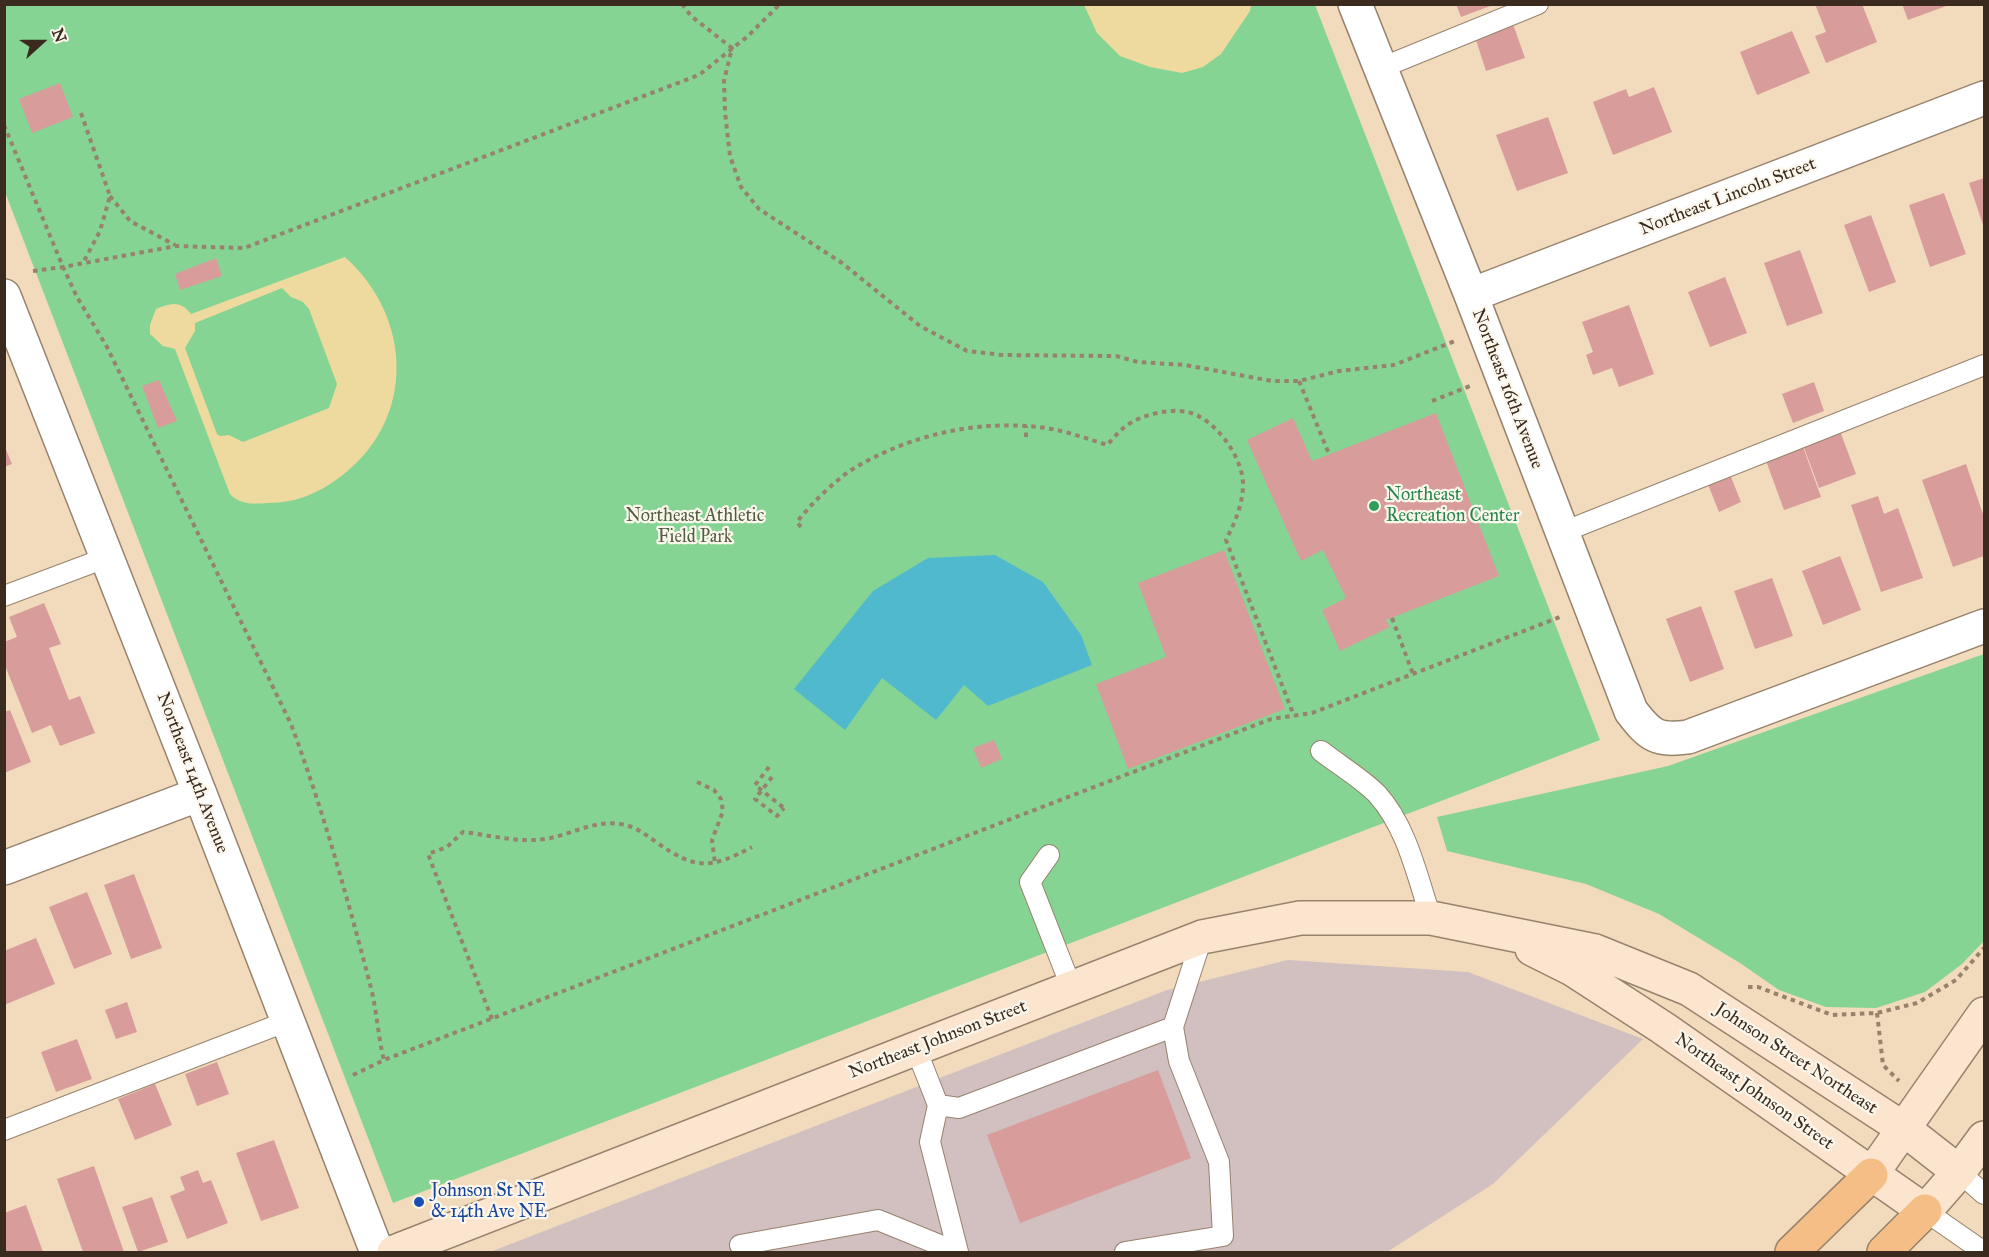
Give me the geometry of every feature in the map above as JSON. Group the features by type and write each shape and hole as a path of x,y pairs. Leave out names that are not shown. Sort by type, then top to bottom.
{"highway":[{"path":"1792,1252 1871,1175"},
{"path":"1884,1252 1925,1211"}],"street":[{"name":"Northeast 16th Avenue","path":"1355,4 1471,295 1631,711 1644,729 1665,740 1688,737 1984,626"},
{"name":"Northeast Lincoln Street","path":"1471,295 1984,98"},
{"name":"Northeast 14th Avenue","path":"8,314 108,556 376,1252"},
{"path":"4,868 201,794"},
{"name":"Northeast Johnson Street","path":"394,1252 1202,937 1300,918 1431,918 1595,951 1689,989"},
{"name":"Northeast Johnson Street","path":"1498,932 1572,969 1925,1211"},
{"name":"Johnson Street Northeast","path":"1689,989 1904,1130 1959,1172"},
{"path":"1871,1175 1984,1014"},
{"path":"1925,1211 1959,1172 1984,1138"}],"lane":[{"path":"1381,68 1538,4"},
{"path":"1563,532 1984,365"},
{"path":"4,596 108,556"},
{"path":"1321,751 1376,793 1394,816 1412,860 1431,918"},
{"path":"1049,855 1030,882 1072,988"},
{"path":"1125,1252 1223,1236 1219,1162 1179,1061 1173,1027 1202,937"},
{"path":"4,1130 288,1021"},
{"path":"938,1105 959,1108 1173,1027"},
{"path":"916,1049 938,1105 930,1142 958,1252"},
{"path":"1959,1172 1984,1194"},
{"path":"1925,1211 1984,1252"},
{"path":"740,1245 878,1220 958,1252"}],"path":[{"path":"682,4 691,16 732,48"},
{"path":"33,271 176,246 244,248 699,75 748,36 780,4"},
{"path":"732,48 724,81 725,112 730,156 741,187 759,209 842,263 920,326 967,351 1002,355 1116,356 1138,362 1185,365 1272,381 1299,381 1339,371 1394,365 1429,353 1484,329"},
{"path":"81,113 110,196 130,221 176,246"},
{"path":"4,125 77,297 107,347 291,724 310,777 372,991 379,1042 384,1060"},
{"path":"83,264 100,231 110,196"},
{"path":"1299,381 1329,454"},
{"path":"1432,401 1470,386"},
{"path":"801,527 796,522 809,506 856,466 905,444 935,434 987,426 1026,426 1067,432 1107,445 1127,425 1152,413 1188,412 1212,424 1237,456 1243,482 1238,517 1226,540 1294,716"},
{"path":"1026,426 1026,437"},
{"path":"353,1075 384,1060 492,1018 1249,727 1271,719 1312,713 1560,617"},
{"path":"1392,618 1413,674"},
{"path":"769,767 754,785 784,808 777,816 755,799 772,777"},
{"path":"697,782 714,790 721,800 723,811 712,840 715,863"},
{"path":"492,1018 428,854 447,847 463,832 529,840 546,839 593,824 620,824 639,830 684,859 703,865 726,861 752,847"},
{"path":"1758,987 1832,1015 1877,1013 1917,1003 1956,980 1984,948"},
{"path":"1877,1013 1883,1065 1902,1084"}],"shaded area":[{"path":"1288,960 1468,972 1643,1039 1493,1184 1387,1252 490,1252 1167,990"}],"green space":[{"name":"Northeast Athletic Field Park","path":"5,5 1315,5 1600,740 393,1203 5,192"},
{"path":"1984,654 1984,941 1962,964 1925,992 1876,1008 1826,1007 1779,990 1740,963 1659,914 1586,884 1447,851 1437,817 1668,766"}],"sand":[{"path":"1084,5 1251,5 1250,11 1221,54 1203,67 1182,73 1150,67 1120,56 1097,33"},
{"path":"345,257 367,281 383,308 393,337 397,367 394,396 384,424 367,451 344,474 318,491 299,499 252,503 234,498 230,494 175,349 163,346 150,334 150,325 156,309 175,304 183,306 191,314","holes":["282,288 291,297 303,302 309,309 337,384 329,408 243,442 229,435 220,436 217,434 185,348 195,331 195,323"]}],"water":[{"path":"995,555 1043,582 1081,635 1092,665 988,706 964,685 936,720 882,678 845,730 794,689 873,591 928,558"}],"building":[{"path":"1456,4 1493,4 1493,5 1461,17"},
{"path":"1815,4 1862,4 1877,42 1826,63 1815,36 1826,32"},
{"path":"1902,4 1949,4 1949,5 1908,20"},
{"path":"1513,24 1525,58 1486,71 1475,37"},
{"path":"1792,31 1810,73 1757,95 1740,52"},
{"path":"60,83 73,117 32,133 19,99"},
{"path":"1654,87 1672,132 1613,155 1593,102 1626,89 1629,97"},
{"path":"1548,117 1568,173 1517,191 1496,135"},
{"path":"1984,178 1984,228 1969,183"},
{"path":"1944,193 1966,254 1930,267 1909,205"},
{"path":"1871,215 1896,282 1869,292 1844,225"},
{"path":"1800,250 1823,313 1787,326 1764,263"},
{"path":"216,258 222,276 180,290 175,274"},
{"path":"1725,277 1747,333 1710,347 1688,292"},
{"path":"1629,305 1654,374 1619,387 1612,368 1593,375 1586,355 1593,352 1582,322"},
{"path":"159,380 177,421 158,428 142,386"},
{"path":"1814,382 1824,411 1793,423 1782,394"},
{"name":"Northeast Recreation Center","path":"1436,413 1499,576 1386,620 1390,627 1340,651 1322,610 1346,598 1323,550 1301,561 1247,440 1293,418 1312,461"},
{"path":"1840,431 1856,474 1819,488 1803,445"},
{"path":"1802,444 1821,497 1784,510 1765,458"},
{"path":"4,445 12,464 4,467"},
{"path":"1966,464 1984,517 1984,556 1953,567 1922,480"},
{"path":"1729,472 1741,502 1719,512 1707,482"},
{"path":"1878,496 1884,514 1898,508 1923,578 1881,592 1851,505"},
{"path":"1224,550 1285,709 1128,769 1096,684 1166,657 1138,583"},
{"path":"1840,556 1861,610 1823,625 1802,571"},
{"path":"1772,578 1793,636 1755,649 1734,591"},
{"path":"44,603 61,644 49,648 69,700 80,696 95,733 60,746 51,725 32,733 4,663 4,642 17,637 9,617"},
{"path":"1701,606 1724,669 1690,682 1666,619"},
{"path":"10,710 31,762 4,773 4,712"},
{"path":"994,740 1002,759 981,768 973,748"},
{"path":"134,874 162,948 131,959 104,885"},
{"path":"87,892 112,954 74,969 49,907"},
{"path":"36,938 55,984 4,1005 4,951"},
{"path":"127,1002 137,1032 116,1039 105,1010"},
{"path":"77,1039 92,1079 56,1092 41,1052"},
{"path":"217,1062 229,1094 197,1106 185,1074"},
{"path":"1158,1070 1191,1158 1020,1223 987,1135"},
{"path":"155,1084 172,1125 135,1140 118,1099"},
{"path":"274,1140 299,1208 261,1221 236,1153"},
{"path":"94,1166 124,1252 83,1252 57,1179"},
{"path":"198,1170 203,1183 211,1180 228,1223 187,1239 170,1196 185,1190 180,1177"},
{"path":"152,1197 168,1242 138,1252 122,1207"},
{"path":"26,1205 43,1252 4,1252 4,1243 6,1243 4,1213"}],"place":[{"name":"Northeast Recreation Center","path":"1374,506"},
{"name":"Johnson St NE & 14th Ave NE","path":"419,1202"}]}
